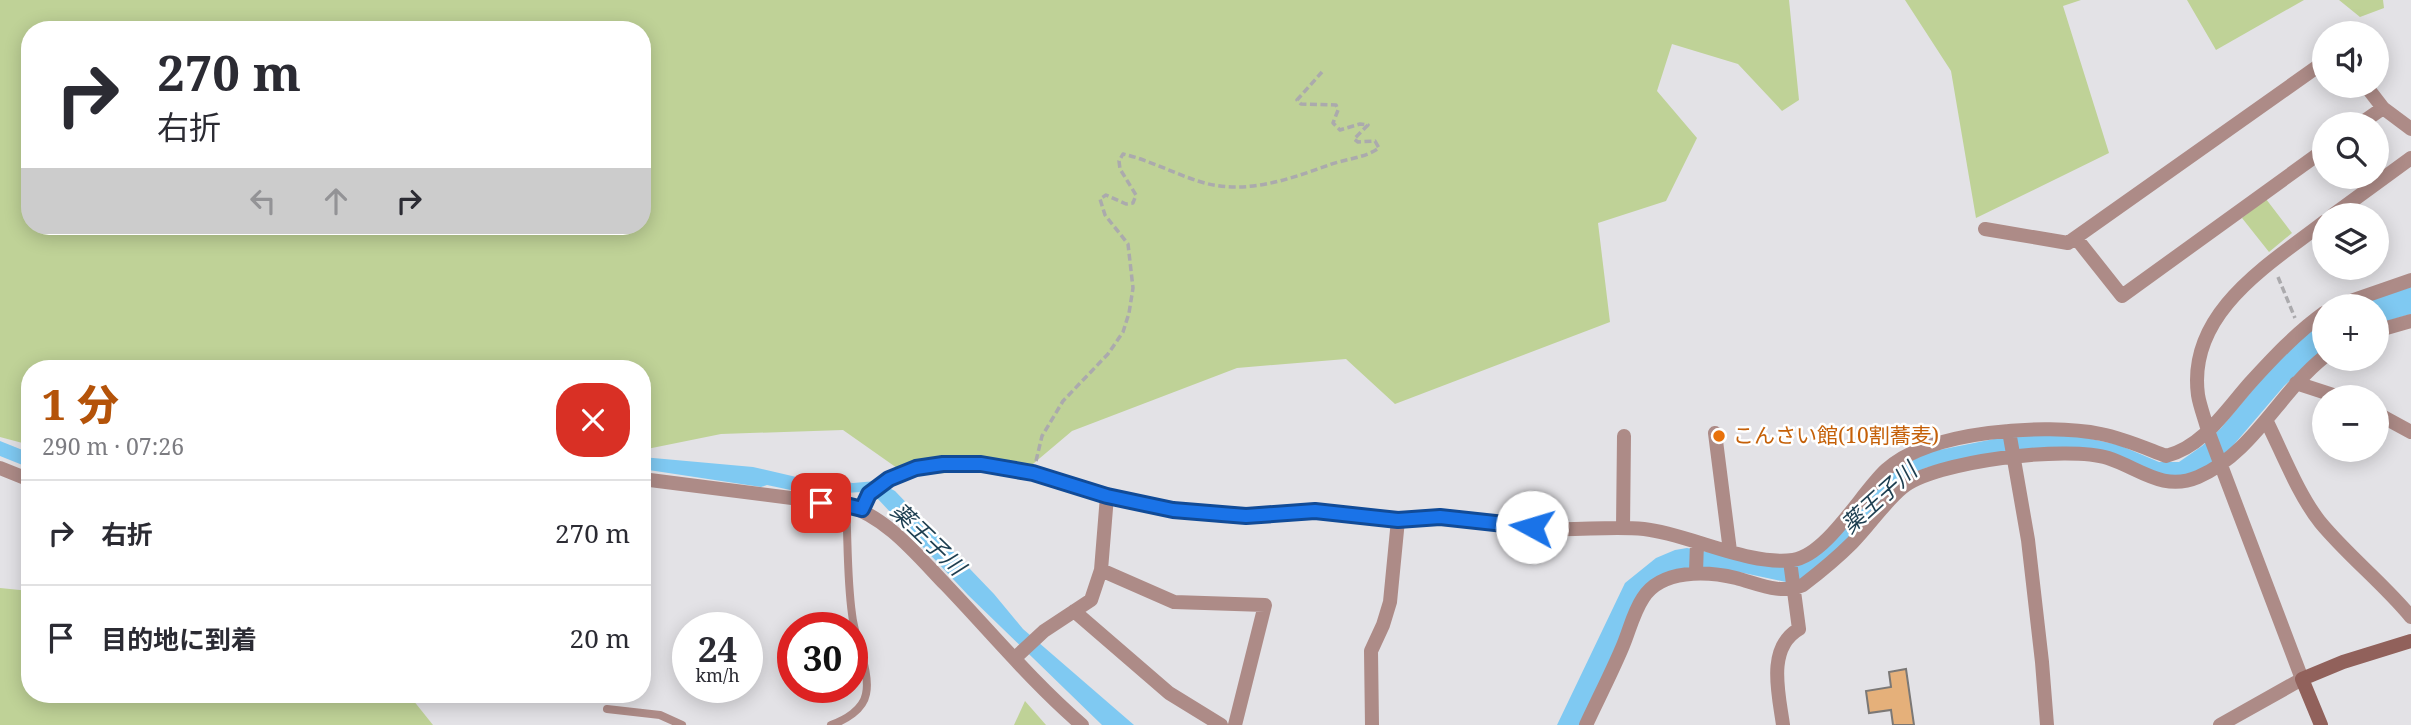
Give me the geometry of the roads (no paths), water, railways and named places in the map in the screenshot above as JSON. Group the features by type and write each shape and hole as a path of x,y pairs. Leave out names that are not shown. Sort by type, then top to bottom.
{"street":[{"path":"1985,229 2068,243 2312,71"},
{"path":"2375,98 2383,108 2411,129"},
{"path":"2377,112 2383,108"},
{"path":"2349,203 2411,158"},
{"path":"2076,239 2122,296 2312,159"},
{"path":"2312,231 2247,281 2220,312 2207,334 2200,354 2198,395 2208,431 2321,725"},
{"path":"2369,294 2411,279"},
{"path":"2389,327 2411,321"},
{"path":"862,509 869,494 889,479 916,468 943,464 981,464 1033,473 1107,496 1173,510 1246,516 1315,511 1398,520 1440,517 1555,529 1646,529 1730,551 1790,561 1803,558 1836,529 1886,470 1903,457 1938,443 2009,431 2072,429 2105,434 2166,456 2175,454 2208,431 2300,330 2312,322"},
{"path":"1586,725 1642,598 1652,587 1663,581 1696,572 1736,578 1771,589 1794,589 1803,585 1851,544 1903,487 1920,477 1945,468 2059,452 2083,452 2109,458 2158,481 2179,482 2196,478 2221,465 2266,421 2312,369"},
{"path":"2297,383 2312,388"},
{"path":"2389,420 2411,432"},
{"path":"2266,421 2309,506 2321,522 2391,592 2411,617"},
{"path":"2009,431 2028,540 2047,725"},
{"path":"1715,433 1730,551"},
{"path":"1623,436 1623,528"},
{"path":"1938,443 1945,468"},
{"path":"0,468 21,476"},
{"path":"651,480 862,509 881,521 920,558 1082,725"},
{"path":"1015,658 1044,631 1091,600 1101,570 1107,496"},
{"path":"1372,725 1371,651 1384,625 1390,602 1398,520"},
{"path":"1836,529 1851,544"},
{"path":"1696,572 1697,542"},
{"path":"1783,725 1776,676 1780,656 1790,635 1799,629 1790,561"},
{"path":"1101,570 1174,602 1265,605 1235,725"},
{"path":"1074,611 1169,693 1221,725"},
{"path":"2220,725 2302,679 2343,662 2411,641"}],"lane":[{"path":"831,725 842,722 856,712 866,696 866,680 852,614 846,505"},
{"path":"607,709 660,715 682,725"}],"water":[{"path":"2411,287 2411,314 2389,320 2389,294"},
{"name":"薬王子川","path":"2312,329 2312,360 2284,386 2231,448 2208,467 2173,480 2101,451 1961,460 1925,468 1905,479 1858,532 1799,581 1786,582 1739,572 1658,576 1581,725 1557,725 1625,583 1656,558 1687,548 1784,567 1797,565 1890,472 1929,452 1999,438 2064,433 2119,445 2159,462 2179,462 2221,428 2277,361"},
{"path":"0,441 21,449 21,464 0,456"},
{"name":"薬王子川","path":"651,458 753,467 805,479 853,483 876,481 895,491 994,594 1023,629 1134,725 1102,725 968,595 877,498 861,492 814,495 767,485 761,487 651,470"}],"place":[{"name":"こんさい館(10割蕎麦)","path":"1719,436"}]}
